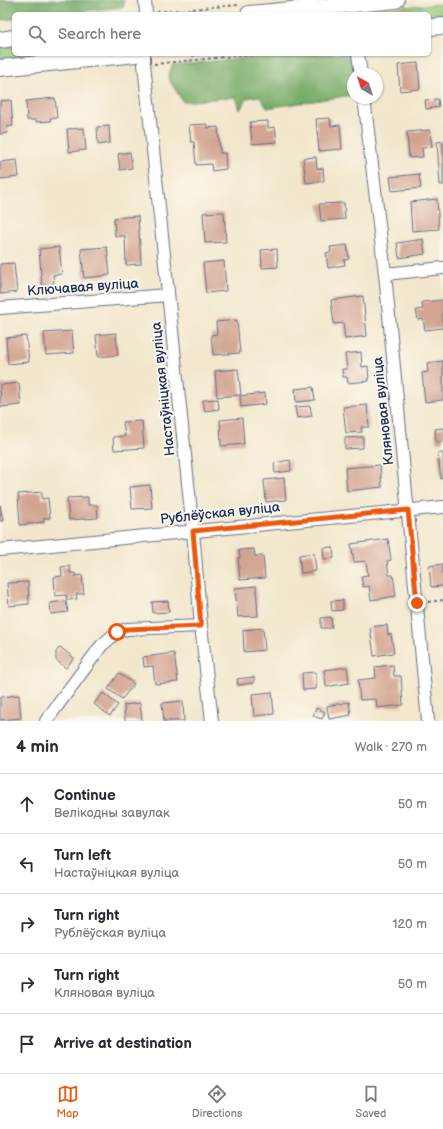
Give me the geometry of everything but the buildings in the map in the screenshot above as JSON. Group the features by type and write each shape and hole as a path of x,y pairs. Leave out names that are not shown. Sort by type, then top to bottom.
{"street":[{"path":"145,0 146,12"},
{"path":"244,10 349,9 396,0"},
{"path":"431,27 443,26"},
{"path":"0,40 12,38"},
{"path":"0,68 117,56"},
{"name":"Настаўніцкая вуліца","path":"144,56 193,531 201,626 212,721"},
{"path":"358,56 360,68"},
{"name":"Кляновая вуліца","path":"365,104 385,274 428,721"},
{"path":"385,274 443,268"},
{"name":"Ключавая вуліца","path":"0,308 168,295"},
{"name":"Рублёўская вуліца","path":"0,550 443,507"},
{"path":"46,721 101,646 117,632 127,629 201,626"}],"path":[{"path":"195,12 244,10"},
{"path":"193,56 194,60"},
{"path":"417,603 443,600"}],"green space":[{"path":"0,0 124,0 124,7 78,12 12,12 12,19 0,20"},
{"path":"443,4 443,18 431,19 431,12 362,12 364,10"},
{"path":"12,46 12,56 44,56 0,61 0,48"},
{"path":"264,56 352,56 353,68 347,68 347,96 267,108 259,96 247,98 240,110 236,97 183,102 168,78 172,65"}],"route":[{"path":"117,632 127,629 201,626 193,531 408,510 417,603"}]}
